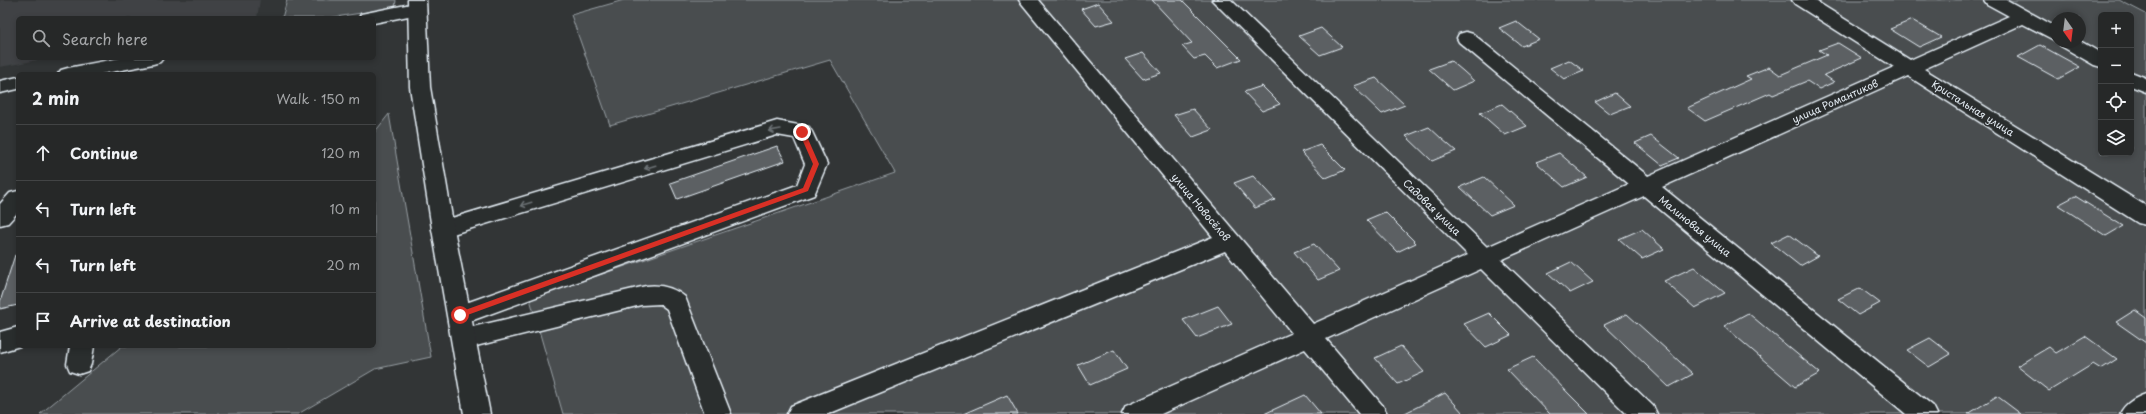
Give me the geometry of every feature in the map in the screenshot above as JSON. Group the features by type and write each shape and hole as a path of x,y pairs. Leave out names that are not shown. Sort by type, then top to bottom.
{"street":[{"name":"улица Новосёлов","path":"1028,0 1374,414"},
{"name":"Садовая улица","path":"1221,0 1644,414"},
{"name":"Кристальная улица","path":"1801,0 2146,217"},
{"path":"1993,0 2050,33"},
{"path":"375,16 416,4 420,87 443,229 477,414"},
{"name":"улица Романтиков","path":"1135,414 2023,17"},
{"name":"Малиновая улица","path":"1466,38 1924,414"},
{"path":"2078,48 2098,59"},
{"path":"84,72 150,64"},
{"path":"2134,80 2146,86"},
{"path":"0,87 16,83"},
{"path":"443,229 777,128 802,132 816,164 806,190 460,315"},
{"path":"0,217 16,201"},
{"path":"800,414 1229,240"},
{"path":"464,338 641,296 662,295 671,298 676,304 718,414"},
{"path":"0,342 16,338"},
{"path":"2133,414 2146,405"}],"shaded area":[{"path":"0,0 260,0 257,16 16,16 16,60 38,60 0,67"},
{"path":"287,0 396,0 395,8 341,16 283,16"},
{"path":"624,0 2119,0 2146,14 2146,414 563,414 530,299 895,173 830,60 610,125 571,15"},
{"path":"389,114 431,357 375,369 298,414 40,414 120,348 376,348 376,130"}],"building":[{"path":"1152,0 1182,0 1241,59 1217,68 1205,56 1194,59 1182,46 1192,43"},
{"path":"1098,3 1114,21 1096,26 1081,9"},
{"path":"1912,20 1941,37 1919,47 1890,29"},
{"path":"1516,21 1539,39 1522,46 1499,28"},
{"path":"1321,28 1342,47 1320,55 1299,36"},
{"path":"1838,43 1862,58 1824,75 1834,82 1819,89 1807,81 1773,95 1770,93 1705,121 1687,108 1751,79 1746,76 1769,67 1780,75 1827,55 1819,50"},
{"path":"2040,45 2080,67 2058,79 2018,57"},
{"path":"1143,53 1161,73 1143,79 1125,59"},
{"path":"1569,60 1584,71 1564,79 1550,68"},
{"path":"1451,61 1474,81 1453,90 1429,69"},
{"path":"1376,78 1405,105 1382,114 1353,86"},
{"path":"1262,86 1280,104 1262,111 1244,92"},
{"path":"1615,93 1630,106 1610,114 1595,102"},
{"path":"1502,104 1527,126 1505,135 1480,113"},
{"path":"1193,109 1212,130 1193,137 1174,115"},
{"path":"1429,127 1456,151 1432,161 1406,136"},
{"path":"1651,136 1679,158 1662,165 1635,143"},
{"path":"1320,145 1345,170 1326,178 1301,152"},
{"path":"777,146 785,161 677,199 670,183"},
{"path":"1559,153 1587,177 1564,187 1536,162"},
{"path":"1253,176 1275,200 1255,208 1234,183"},
{"path":"1484,177 1514,205 1490,215 1460,187"},
{"path":"2075,196 2123,226 2106,236 2058,205"},
{"path":"1385,212 1416,243 1397,252 1366,220"},
{"path":"1642,229 1664,249 1642,259 1619,239"},
{"path":"1789,234 1818,256 1800,266 1771,243"},
{"path":"1314,244 1339,271 1318,280 1294,252"},
{"path":"16,255 16,305 0,309 0,302"},
{"path":"1571,262 1593,282 1570,293 1548,273"},
{"path":"1694,267 1725,293 1695,308 1664,281"},
{"path":"1860,288 1880,303 1858,315 1838,299"},
{"path":"1218,306 1232,324 1197,338 1183,320"},
{"path":"2135,310 2146,318 2146,343 2116,322"},
{"path":"1489,313 1511,335 1486,347 1464,324"},
{"path":"1748,313 1820,373 1795,387 1724,326"},
{"path":"1627,314 1693,374 1669,387 1604,325"},
{"path":"2085,336 2117,359 2101,369 2093,364 2049,391 2017,366 2049,347 2056,353"},
{"path":"1930,338 1951,354 1929,367 1907,350"},
{"path":"1401,346 1424,372 1398,384 1375,358"},
{"path":"1114,350 1127,369 1090,385 1078,365"},
{"path":"1533,357 1589,414 1550,414 1507,369"},
{"path":"1445,393 1464,414 1403,414"},
{"path":"1007,395 1018,414 963,414"},
{"path":"1305,395 1321,414 1264,414"},
{"path":"1997,396 2021,414 1968,414"}],"route":[{"path":"460,315 806,190 816,164 802,132"}]}
